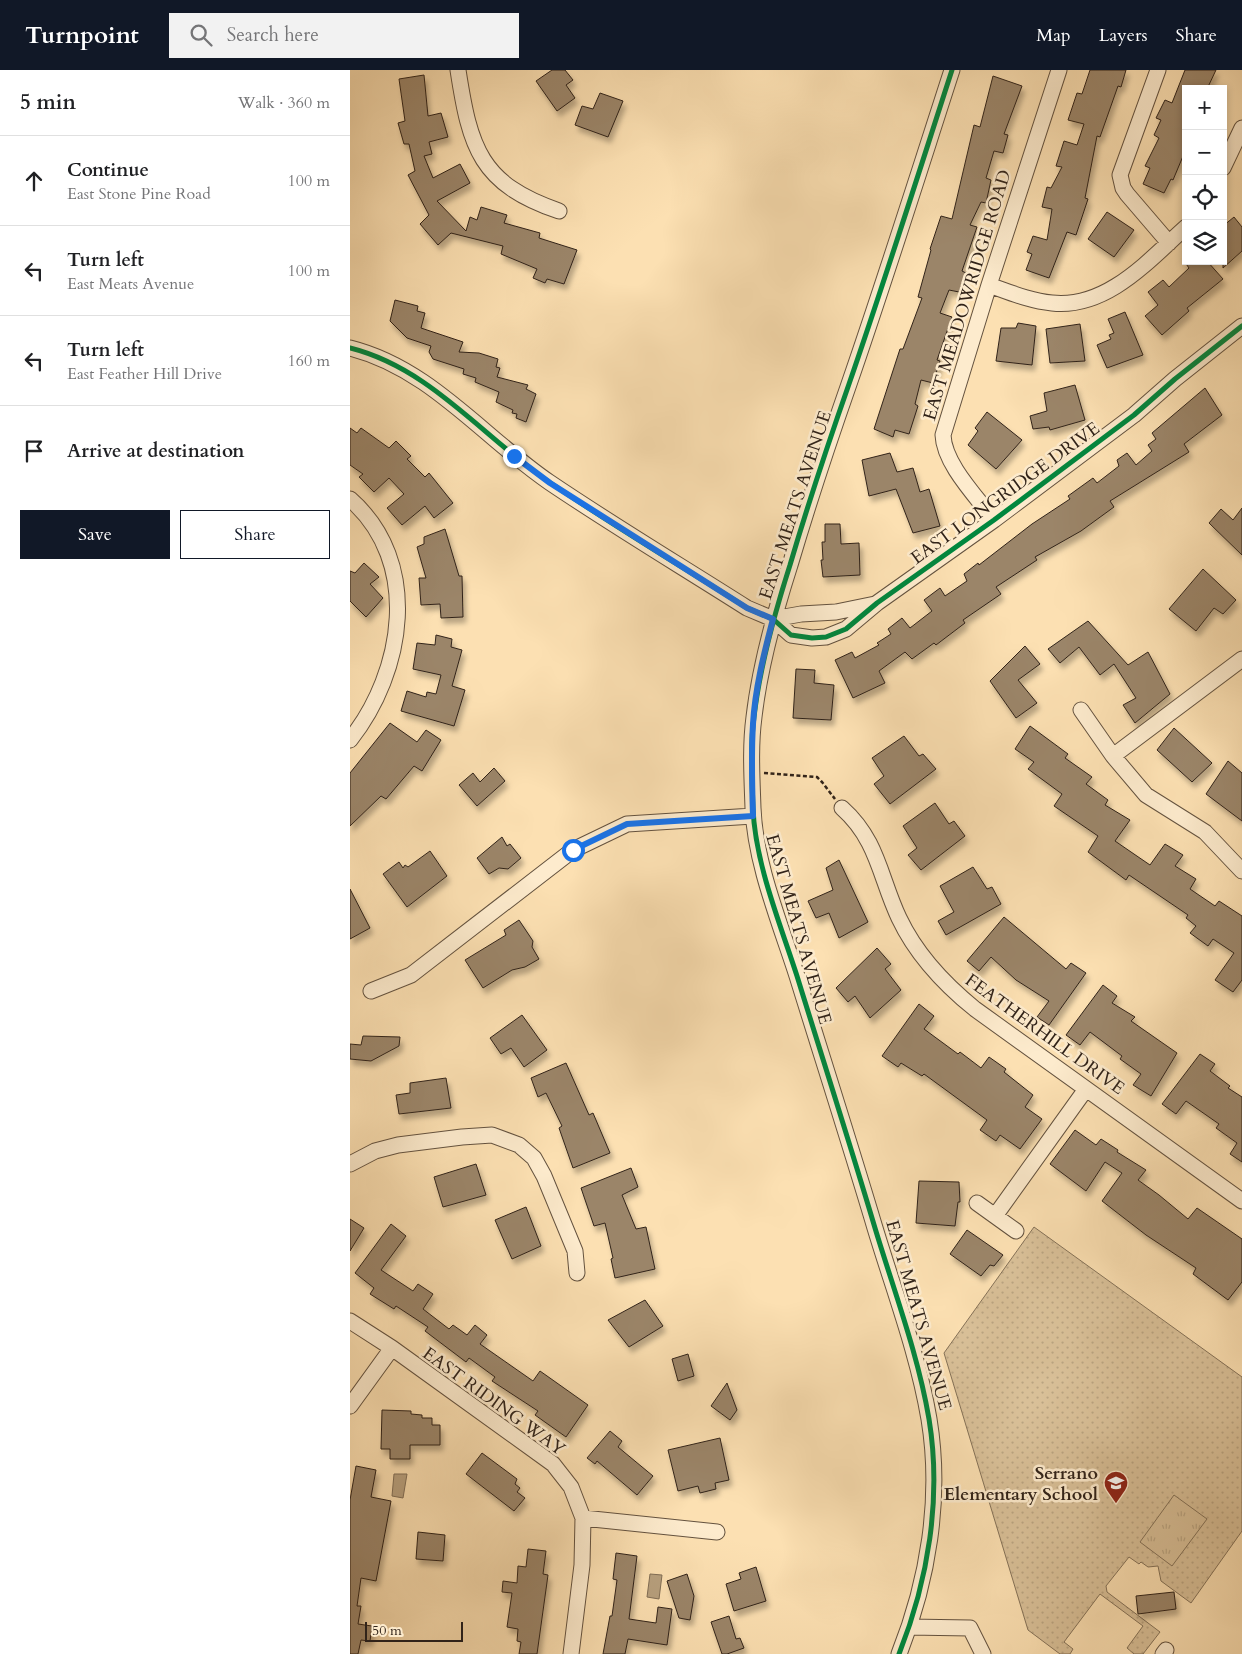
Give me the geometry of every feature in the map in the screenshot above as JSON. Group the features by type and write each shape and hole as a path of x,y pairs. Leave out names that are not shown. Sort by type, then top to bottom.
{"street":[{"path":"458,70 467,123 487,165 501,181 516,192 539,204 559,211"},
{"name":"EAST MEATS AVENUE","path":"899,1654 918,1597 930,1538 932,1470 930,1424 910,1341 763,868 753,816 753,722 760,674 773,619 818,472 895,249 952,70"},
{"name":"EAST MEADOWRIDGE ROAD","path":"994,520 958,473 947,454 943,442 945,426 988,285 1059,70"},
{"path":"1158,70 1120,175 1123,188 1127,194 1168,243"},
{"path":"1227,160 1242,128"},
{"path":"988,285 1036,300 1054,303 1090,298 1110,290 1125,280 1182,231"},
{"name":"EAST LONGRIDGE DRIVE","path":"773,619 791,635 812,638 826,637 846,629 877,603 994,520 1134,415 1174,379 1242,326"},
{"path":"350,348 379,358 427,384 507,451 550,483 747,608 773,619"},
{"path":"350,499 371,522 385,545 394,573 397,608 395,643 385,678 368,714 350,740"},
{"name":"EAST LONGRIDGE DRIVE","path":"773,619 801,614 836,612 877,603"},
{"path":"1113,756 1242,659"},
{"path":"1081,710 1113,756 1146,795 1205,832 1242,871"},
{"name":"FEATHERHILL DRIVE","path":"842,808 856,822 866,836 900,920 936,973 975,1009 1242,1201"},
{"path":"371,991 411,975 573,850 627,824 753,816"},
{"path":"995,1216 1086,1088"},
{"path":"350,1164 375,1151 398,1145 492,1135 518,1145 534,1158 544,1176 575,1251 577,1273"},
{"path":"977,1203 1016,1231"},
{"name":"EAST RIDING WAY","path":"350,1321 392,1348 553,1464 571,1488 583,1518 582,1565 571,1654"},
{"path":"350,1406 392,1348"},
{"path":"583,1518 717,1532"},
{"path":"909,1627 970,1628 983,1654"}],"path":[{"path":"752,772 817,777 842,808"}],"green space":[{"name":"Serrano Elementary School","path":"1034,1227 1242,1377 1242,1531 1191,1603 1161,1581 1158,1566 1148,1567 1141,1562 1139,1564 1129,1557 1106,1586 1107,1592 1160,1632 1143,1654 1134,1654 1127,1648 1143,1626 1100,1594 1064,1642 1073,1649 1070,1654 1060,1654 1028,1630 944,1353"},
{"path":"1174,1495 1207,1519 1172,1566 1140,1542"}],"shaded area":[{"path":"394,1474 407,1474 403,1498 392,1496"},
{"path":"650,1574 662,1575 659,1599 647,1597"}],"building":[{"path":"552,70 565,70 573,80 566,85 575,98 557,111 536,81"},
{"path":"1090,70 1126,70 1121,87 1118,86 1100,137 1097,136 1085,198 1088,199 1076,235 1067,232 1049,278 1026,270 1032,254 1027,252 1033,236 1047,240 1052,209 1042,207 1047,187 1051,188 1062,167 1056,166 1064,141 1077,145 1084,124 1068,120 1077,93 1082,94"},
{"path":"1185,70 1216,70 1209,85 1182,85 1182,159 1173,180 1171,179 1164,193 1143,184 1150,168 1145,166 1159,138 1154,135 1161,120 1156,118 1165,100 1172,103"},
{"path":"424,75 428,116 441,113 448,137 429,142 432,154 424,156 433,178 460,164 470,183 437,201 466,231 470,217 477,220 481,207 507,215 504,223 540,233 539,238 577,250 564,284 547,279 545,283 533,278 537,269 501,254 503,246 451,233 438,245 420,224 429,215 408,175 415,171 409,144 404,144 398,123 405,121 399,79"},
{"path":"993,76 1022,86 1004,134 1008,135 1003,153 994,151 986,178 991,180 986,203 981,202 970,225 977,227 962,271 966,273 959,292 949,290 940,313 952,317 937,360 940,361 933,383 921,380 915,404 918,406 909,434 895,430 893,437 874,429 900,349 903,349 922,298 918,297 930,249 941,216 952,219 974,125 980,127"},
{"path":"600,93 623,101 608,137 575,125 582,106 593,109"},
{"path":"1107,212 1134,230 1114,257 1088,239"},
{"path":"1234,217 1242,227 1242,251 1227,264 1227,223"},
{"path":"1187,265 1211,265 1223,279 1187,308 1189,311 1162,335 1145,316 1158,305 1148,292 1163,280 1169,287 1189,268"},
{"path":"395,300 418,306 417,311 425,313 421,328 463,342 459,352 479,353 498,359 496,367 500,368 497,377 528,385 526,389 536,394 526,422 516,418 517,414 512,413 513,410 496,402 499,392 475,382 476,378 463,374 464,369 433,359 429,352 431,346 407,338 390,321"},
{"path":"1125,312 1143,355 1107,368 1097,345 1111,339 1109,335 1114,333 1108,319"},
{"path":"1018,323 1036,326 1032,365 996,361 1001,328 1016,328"},
{"path":"1080,324 1085,361 1050,363 1046,329"},
{"path":"1075,385 1085,420 1050,430 1049,427 1033,429 1030,416 1047,411 1044,393"},
{"path":"1205,388 1222,415 1184,444 1189,452 1110,501 1114,507 1081,531 1035,557 1037,560 996,587 1001,594 963,620 965,623 936,645 934,643 912,659 905,652 879,671 885,683 853,698 835,660 852,652 855,658 879,645 877,643 891,634 888,629 902,618 910,628 932,611 924,600 940,588 945,596 967,581 964,574 978,563 979,565 1032,524 1070,499 1068,496 1093,478 1097,483 1119,466 1117,460 1127,453 1136,465 1152,451 1148,445 1156,439 1152,433"},
{"path":"987,412 1022,440 996,469 968,445 978,431 975,428"},
{"path":"350,428 357,433 361,428 389,448 396,441 411,456 407,459 425,477 429,473 453,503 434,518 425,506 402,525 387,508 404,494 389,478 374,492 359,477 363,474 350,465"},
{"path":"890,453 897,472 913,468 920,492 929,489 940,526 913,533 896,489 869,496 862,460"},
{"path":"1242,508 1242,555 1209,523 1221,509 1233,520"},
{"path":"825,524 840,524 841,544 859,543 860,575 823,577 821,560 823,560 822,542 825,542"},
{"path":"445,529 459,576 462,576 463,617 441,618 440,604 421,605 419,578 426,578 417,547 424,544 424,537"},
{"path":"364,563 379,577 370,584 383,598 366,617 350,601 350,571 355,573"},
{"path":"1203,569 1236,600 1223,614 1214,608 1196,631 1169,609"},
{"path":"1088,621 1128,665 1148,652 1170,694 1135,723 1123,705 1136,698 1114,664 1100,675 1079,647 1060,663 1048,649"},
{"path":"436,635 452,639 451,647 462,650 452,686 465,690 454,726 401,711 407,691 426,697 427,692 436,694 441,675 413,669 417,643 435,645"},
{"path":"1025,646 1040,664 1018,680 1037,703 1016,718 990,681"},
{"path":"796,669 815,670 814,683 834,685 831,720 793,718"},
{"path":"390,723 417,742 426,730 441,740 422,771 414,766 386,799 381,796 350,826 350,773"},
{"path":"1030,726 1068,754 1065,758 1092,777 1086,784 1108,800 1105,805 1130,820 1115,841 1150,865 1165,844 1183,855 1175,866 1196,879 1190,889 1215,906 1219,901 1242,916 1242,980 1233,992 1215,980 1234,953 1213,939 1208,946 1190,933 1196,926 1186,918 1188,915 1129,875 1126,880 1088,852 1098,836 1054,806 1062,794 1028,769 1034,762 1015,749"},
{"path":"1174,728 1212,763 1192,782 1157,750"},
{"path":"904,736 919,756 923,754 936,769 890,804 874,784 884,776 872,758"},
{"path":"1228,761 1242,773 1242,821 1206,794"},
{"path":"494,768 505,781 477,806 459,785 473,773 480,782"},
{"path":"935,803 949,824 954,821 965,836 921,870 908,855 917,848 903,826"},
{"path":"502,837 507,846 510,844 521,858 508,869 499,868 489,874 477,858"},
{"path":"430,851 447,876 407,907 383,874 399,862 403,868 405,865 408,867"},
{"path":"839,860 868,922 839,938 829,913 816,918 808,901 833,890 826,868"},
{"path":"973,867 987,889 992,887 1001,904 946,935 938,921 954,912 940,886"},
{"path":"350,889 370,928 350,939"},
{"path":"1004,917 1066,969 1071,963 1086,973 1049,1025 1037,1017 1049,1001 1016,980 991,957 979,971 967,961"},
{"path":"519,920 533,941 532,947 539,959 525,967 512,970 483,988 465,960 506,935 504,930"},
{"path":"877,948 891,964 885,969 901,990 870,1018 855,996 848,1002 836,988"},
{"path":"1103,985 1117,996 1112,1003 1135,1017 1131,1021 1177,1053 1151,1096 1133,1085 1141,1074 1120,1059 1122,1056 1090,1032 1080,1045 1066,1035"},
{"path":"919,1004 934,1016 924,1029 981,1068 989,1057 1006,1069 1004,1072 1033,1095 1025,1107 1042,1119 1020,1149 1000,1135 996,1141 980,1130 987,1120 924,1074 922,1076 901,1063 898,1067 882,1056"},
{"path":"522,1015 547,1050 524,1067 511,1048 501,1054 490,1038"},
{"path":"363,1036 400,1037 399,1046 371,1061 350,1059 350,1044 361,1045"},
{"path":"1200,1054 1215,1064 1210,1071 1230,1086 1228,1088 1242,1097 1242,1162 1230,1154 1237,1143 1216,1128 1219,1124 1186,1101 1176,1114 1162,1104"},
{"path":"566,1063 589,1115 593,1113 610,1153 573,1168 559,1128 562,1126 546,1093 538,1097 531,1078"},
{"path":"446,1078 451,1108 399,1114 396,1095 410,1093 410,1083"},
{"path":"1075,1130 1096,1145 1101,1139 1118,1150 1117,1152 1146,1170 1138,1180 1188,1219 1197,1208 1242,1239 1242,1282 1228,1300 1193,1274 1196,1268 1146,1235 1102,1201 1122,1173 1105,1162 1086,1191 1050,1164"},
{"path":"476,1164 486,1195 443,1207 434,1177"},
{"path":"631,1168 638,1187 622,1195 636,1229 646,1227 655,1269 615,1278 611,1259 613,1258 605,1223 594,1226 581,1188"},
{"path":"919,1181 959,1182 960,1202 958,1202 955,1226 916,1223"},
{"path":"526,1207 541,1246 512,1259 495,1220"},
{"path":"350,1219 364,1228 350,1251"},
{"path":"391,1224 406,1236 381,1270 413,1291 418,1284 433,1294 423,1309 449,1329 453,1325 467,1335 475,1325 487,1335 480,1344 533,1381 540,1371 588,1405 566,1437 535,1415 538,1411 492,1381 495,1377 469,1358 466,1362 425,1331 428,1327 396,1306 394,1309 370,1294 374,1288 355,1273"},
{"path":"967,1230 1003,1255 994,1266 990,1265 981,1276 950,1254"},
{"path":"645,1300 663,1326 629,1347 608,1320"},
{"path":"688,1354 694,1376 678,1381 672,1359"},
{"path":"727,1383 737,1410 730,1420 711,1406"},
{"path":"382,1410 411,1411 411,1414 422,1415 422,1418 432,1418 432,1425 440,1425 440,1445 410,1445 410,1459 390,1459 390,1449 381,1449"},
{"path":"610,1431 622,1441 618,1447 653,1476 637,1495 597,1461 595,1464 587,1458"},
{"path":"720,1438 729,1480 715,1483 716,1489 700,1493 698,1486 678,1491 668,1450"},
{"path":"482,1453 517,1479 515,1484 520,1488 517,1492 525,1498 514,1511 466,1474"},
{"path":"356,1466 376,1470 371,1497 391,1501 376,1581 361,1578 357,1606 361,1606 358,1624 372,1626 370,1641 361,1640 358,1654 350,1654 350,1500"},
{"path":"418,1532 445,1535 443,1561 416,1559"},
{"path":"528,1549 546,1551 543,1574 548,1575 537,1654 519,1654 521,1642 517,1641 518,1629 507,1627 512,1593 502,1592 503,1581 517,1583 518,1566 526,1567"},
{"path":"616,1553 637,1556 629,1619 656,1623 658,1607 672,1609 667,1645 628,1639 625,1654 603,1654 610,1616 612,1616 617,1580 613,1579"},
{"path":"756,1567 766,1601 734,1611 726,1584 741,1579 739,1573"},
{"path":"687,1574 694,1596 690,1620 679,1618 667,1581"},
{"path":"1174,1592 1176,1609 1138,1614 1136,1596"},
{"path":"729,1616 736,1639 740,1638 744,1648 722,1654 711,1622"}],"cycle path":[{"path":"899,1654 918,1598 930,1539 934,1479 929,1419 919,1371 905,1323 763,871 758,850 753,808 752,740 760,678 778,603 818,474 876,306 952,70"},
{"path":"350,348 379,358 406,371 431,387 525,464 573,498 747,608 773,619 791,635 812,638 826,637 846,629 877,603 994,520 1134,415 1175,379 1242,326"}],"place":[{"name":"Serrano Elementary School","path":"1116,1504"}],"route":[{"path":"514,456 550,483 747,608 773,619 760,674 753,722 753,816 627,824 573,850"}]}
